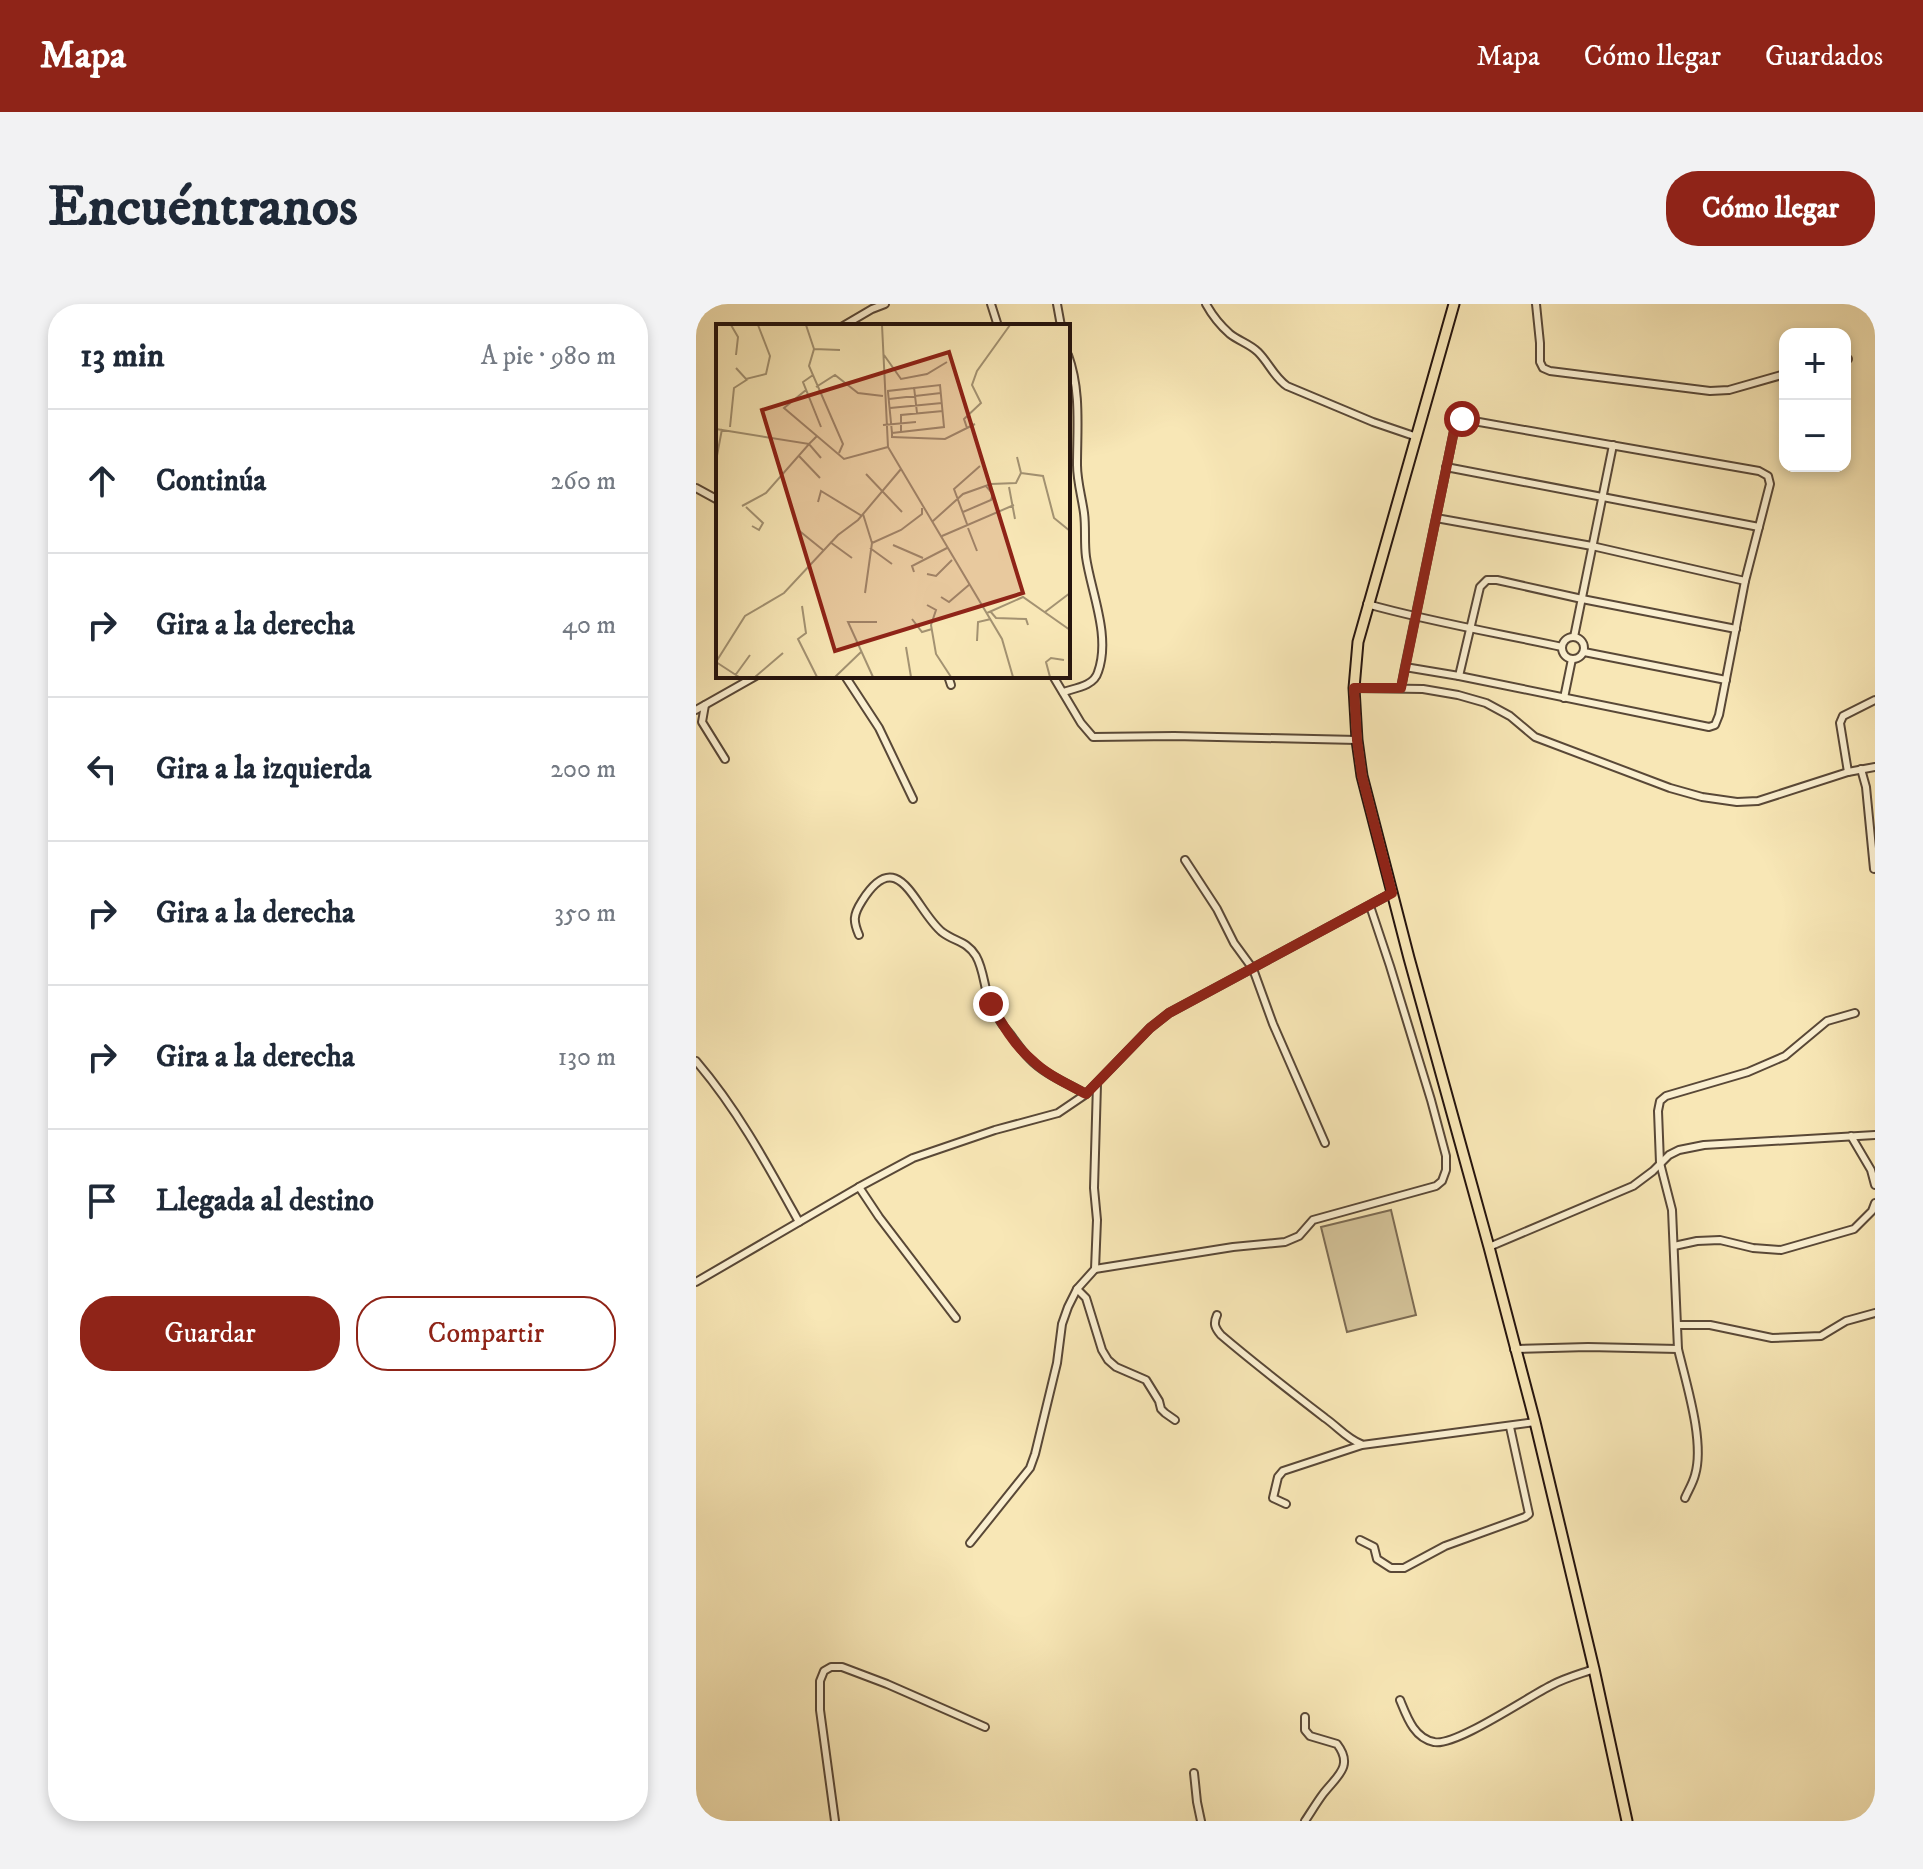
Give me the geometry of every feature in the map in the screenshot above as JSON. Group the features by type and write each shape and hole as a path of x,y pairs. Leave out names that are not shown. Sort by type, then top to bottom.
{"main road":[{"path":"1454,304 1358,642 1354,688 1357,740 1362,776 1392,893 1535,1422 1627,1821"}],"street":[{"path":"846,324 885,304"},
{"path":"991,304 997,324"},
{"path":"1057,304 1061,324"},
{"path":"1206,304 1222,326 1262,356 1277,379 1287,386 1417,437"},
{"path":"1536,304 1540,362 1543,368 1550,371 1710,391 1729,390 1779,376"},
{"path":"1063,692 1092,682 1098,674 1102,645 1096,596 1085,556 1085,518 1077,468 1076,386 1070,359"},
{"path":"1401,688 1405,667 1416,617 1446,467 1458,421 1462,419 1613,445 1759,471 1768,476 1770,484 1745,581 1715,725 1709,727 1405,667"},
{"path":"1574,637 1613,445"},
{"path":"1446,467 1759,527"},
{"path":"696,488 716,499"},
{"path":"1436,518 1592,546 1745,581"},
{"path":"1459,676 1480,587 1487,580 1736,629"},
{"path":"1367,604 1562,647"},
{"path":"1574,637 1583,642 1584,652 1572,659 1564,654 1562,647 1567,638 1574,637"},
{"path":"1584,652 1726,680"},
{"path":"1564,698 1572,659"},
{"path":"696,710 752,678"},
{"path":"846,678 879,728 913,799"},
{"path":"949,678 951,685"},
{"path":"1054,678 1093,737 1357,740"},
{"path":"1354,688 1423,689 1486,703 1510,716 1535,737 1702,797 1737,802 1758,801 1848,772 1875,767"},
{"path":"1848,772 1840,723 1843,716 1875,700"},
{"path":"706,704 702,722 725,759"},
{"path":"1861,769 1866,787 1874,869"},
{"path":"1185,860 1253,969 1273,1024 1325,1143"},
{"path":"859,935 854,924 861,902 879,882 897,877 944,933 965,943 973,951 991,1004 1007,1031 1030,1059 1086,1094"},
{"path":"696,1282 913,1158 995,1130 1058,1113 1086,1094 1150,1028 1169,1013 1392,893"},
{"path":"970,1543 1030,1468 1057,1363 1062,1324 1077,1289 1095,1269 1285,1242 1299,1236 1313,1220 1436,1186 1442,1181 1446,1156 1370,906"},
{"path":"1685,1498 1695,1475 1697,1435 1678,1349 1672,1210 1660,1163 1660,1101 1666,1096 1748,1072 1785,1056 1827,1021 1855,1013"},
{"path":"696,1061 726,1098 762,1154 799,1222"},
{"path":"1095,1269 1097,1084"},
{"path":"1489,1247 1633,1186 1679,1150 1704,1145 1875,1135"},
{"path":"1851,1136 1871,1170 1875,1185"},
{"path":"859,1187 956,1318"},
{"path":"1674,1246 1720,1240 1753,1248 1781,1250 1854,1229 1872,1211 1875,1203"},
{"path":"1077,1289 1086,1298 1108,1360 1116,1367 1146,1380 1161,1409 1175,1420"},
{"path":"1677,1325 1710,1325 1772,1338 1821,1336 1846,1321 1875,1313"},
{"path":"1217,1315 1215,1328 1221,1335 1326,1418 1349,1440 1362,1445"},
{"path":"1514,1349 1678,1349"},
{"path":"1286,1504 1273,1498 1278,1477 1283,1471 1362,1445 1535,1422"},
{"path":"1360,1540 1374,1547 1377,1559 1391,1568 1404,1568 1445,1546 1529,1514 1510,1427"},
{"path":"835,1821 820,1710 820,1681 824,1671 842,1667 985,1727"},
{"path":"1400,1700 1409,1723 1424,1739 1438,1743 1460,1736 1553,1684 1594,1669"},
{"path":"1305,1717 1305,1730 1310,1736 1337,1744 1345,1757 1344,1766 1305,1821"},
{"path":"1194,1773 1201,1821"}],"shaded area":[{"path":"1391,1210 1416,1315 1347,1332 1321,1227"}],"route":[{"path":"991,1004 1007,1031 1030,1059 1086,1094 1150,1028 1169,1013 1392,893 1362,776 1354,688 1401,688 1455,426 1462,419"}]}
